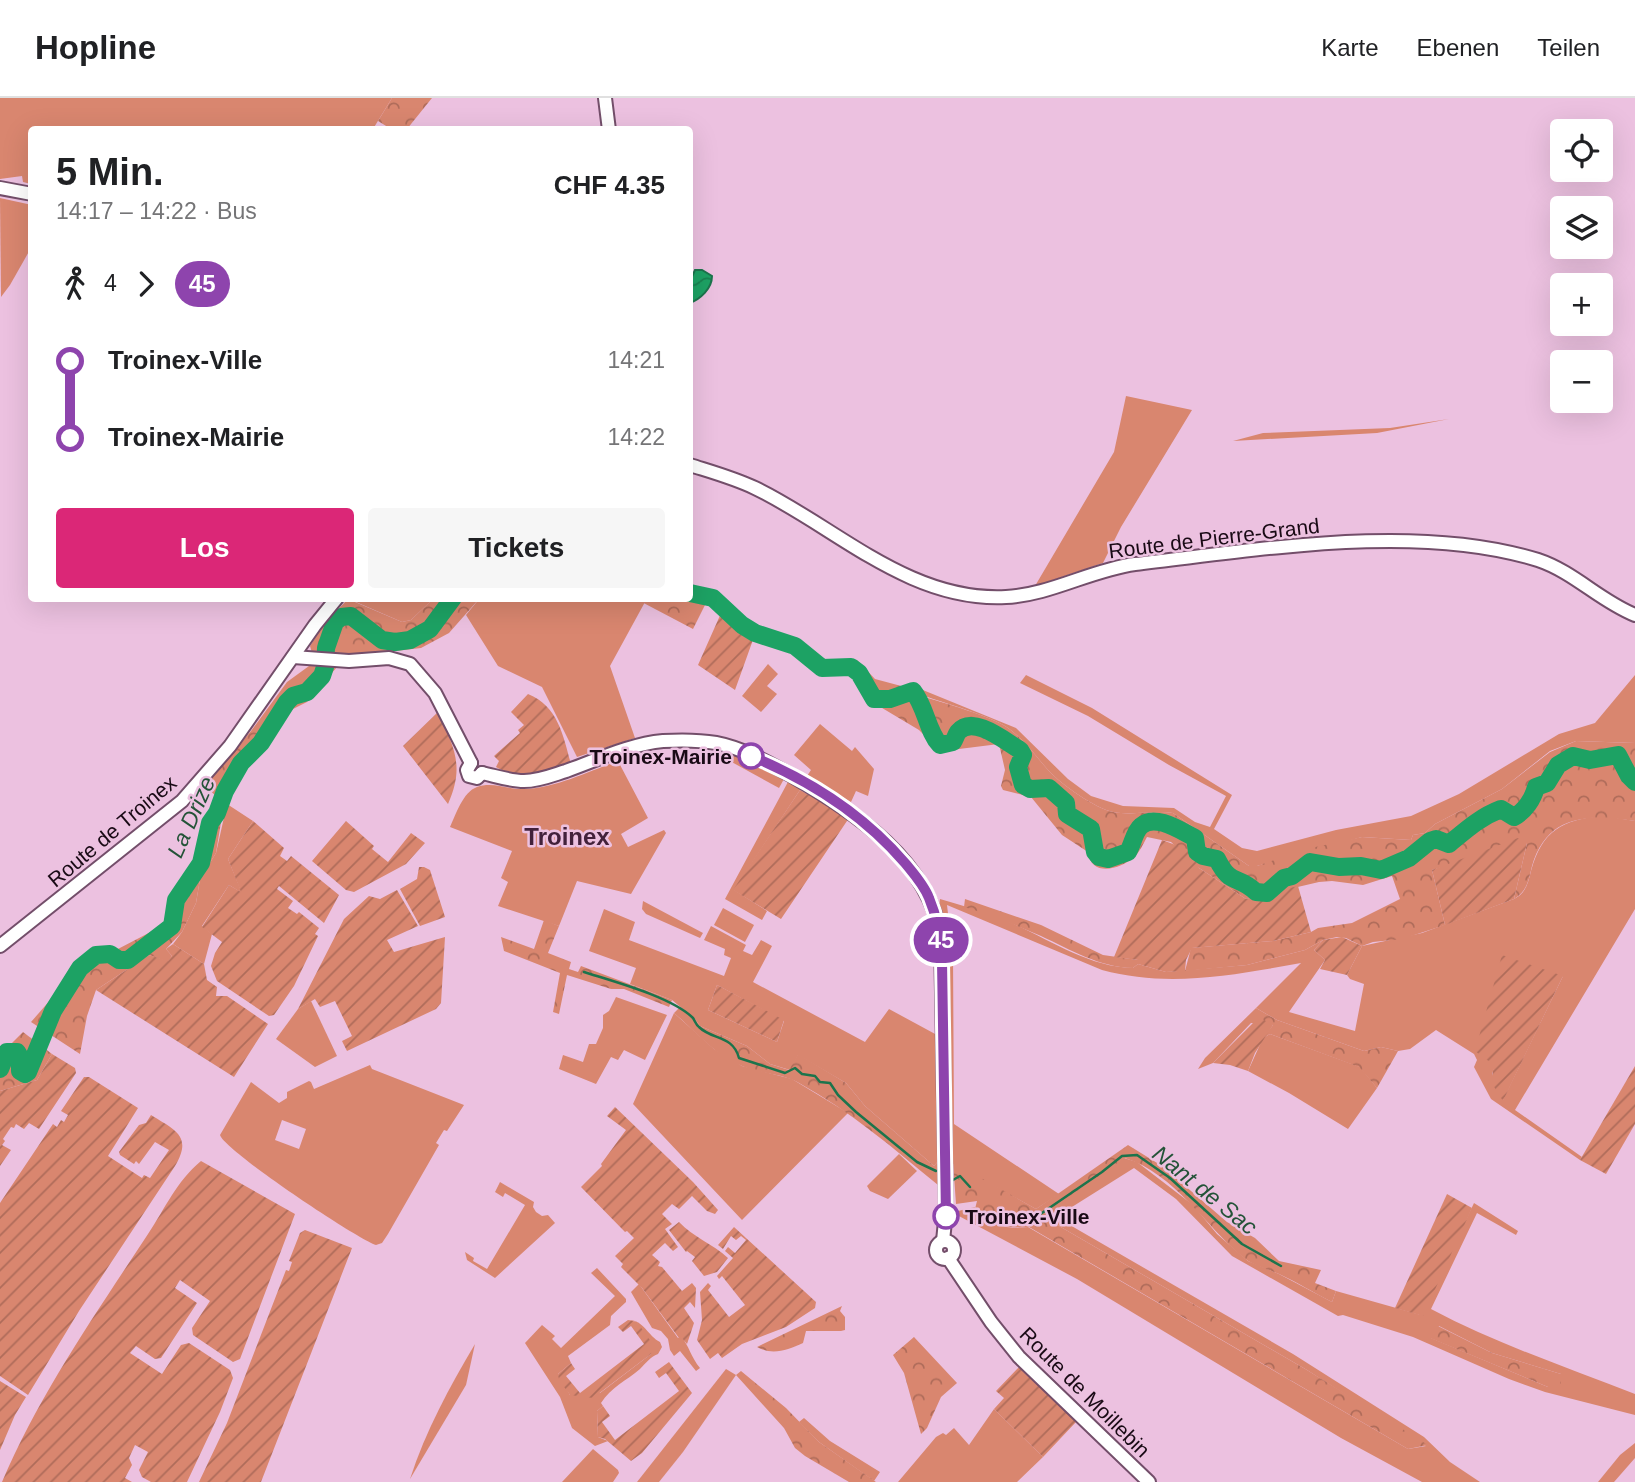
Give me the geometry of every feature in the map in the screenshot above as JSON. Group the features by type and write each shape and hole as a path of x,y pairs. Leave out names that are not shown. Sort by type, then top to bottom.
{"street":[{"path":"604,98 609,126"},
{"path":"0,188 28,193"},
{"name":"Route de Pierre-Grand","path":"693,466 754,487 886,566 938,587 972,595 1026,595 1105,569 1127,565 1311,544 1408,542 1487,549 1539,561 1563,572 1614,605 1635,615"},
{"name":"Route de Troinex","path":"0,946 182,801 230,746 334,602"},
{"name":"Route de Moillebin","path":"293,657 342,661 389,658 403,661 415,668 442,705 471,764 467,768 469,776 477,778 482,773 528,781 646,744 676,741 718,743 780,769 861,819 893,849 929,896 939,926 943,986 946,1212 943,1241 938,1244 936,1251 940,1258 948,1258 991,1322 1019,1357 1149,1482"}],"green space":[{"path":"0,98 392,98 375,126 28,126 28,183 23,182 22,176 0,179"},
{"path":"392,98 432,98 409,126 386,126 378,121"},
{"path":"0,198 28,204 28,253 1,297"},
{"path":"1126,396 1192,410 1121,527 1103,563 1035,586 1114,452"},
{"path":"1449,419 1377,433 1233,441 1263,433 1390,428"},
{"path":"693,589 707,601 693,629 642,602 693,602"},
{"path":"345,602 355,602 402,622 411,620 430,602 476,602 449,633 421,648 353,656 312,653 310,646 325,623"},
{"path":"356,602 430,602 411,620 402,622"},
{"path":"477,602 645,602 610,666 635,738 577,757 542,687 498,666 466,615"},
{"path":"722,611 754,637 735,690 698,665"},
{"path":"857,660 875,679 905,687 913,686 922,696 1001,723 1020,738 1055,777 1097,806 1120,813 1173,813 1249,866 1257,866 1306,849 1362,837 1411,840 1413,835 1425,833 1435,824 1502,789 1550,752 1576,741 1635,743 1635,821 1586,818 1559,827 1539,849 1527,885 1514,899 1527,843 1432,870 1445,925 1402,939 1362,946 1346,938 1337,937 1323,940 1305,950 1247,965 1185,971 1191,948 1273,941 1318,928 1352,923 1400,899 1392,876 1363,885 1319,882 1246,899 1199,868 1171,842 1147,837 1138,853 1122,865 1100,868 1090,860 1088,852 1062,835 1031,797 1003,790 1001,786 1005,770 999,744 951,750 937,748 919,730 867,699 847,668 851,662"},
{"path":"768,664 778,674 767,686 777,694 761,712 742,696"},
{"path":"309,666 337,667 307,702 293,709 232,790 222,816 216,853 200,879 196,903 182,932 166,949 172,956 168,962 149,955 96,990 87,1016 80,1054 31,1022 52,998 71,966 84,956 96,951 116,950 164,925 170,899 197,862 202,850 202,840 217,797 205,786 287,682"},
{"path":"1026,675 1092,708 1232,795 1214,829 1242,848 1257,851 1336,830 1411,816 1459,794 1559,734 1595,723 1635,675 1635,743 1576,741 1550,751 1502,789 1435,824 1425,833 1413,835 1411,840 1362,837 1249,866 1173,813 1120,813 1097,806 1055,777 1025,743 1001,723 922,695 913,686 1016,728 1068,779 1091,796 1123,806 1174,808 1195,822 1210,827 1226,796 1088,716 1020,683"},
{"path":"528,694 538,699 553,714 562,732 571,764 534,775 516,775 496,767 499,761 494,756 520,733 518,730 524,725 511,712"},
{"path":"438,712 453,746 457,767 448,804 403,746"},
{"path":"820,724 852,751 855,747 874,769 868,796 856,791 851,802 807,776 811,770 794,755"},
{"path":"731,754 784,779 779,788 728,760"},
{"path":"618,761 648,818 621,834 628,847 664,830 666,833 631,894 577,881 559,926 498,906 508,882 501,878 512,851 450,827 460,804 468,794 483,785 525,789 549,786"},
{"path":"789,780 801,787 800,790 734,890 767,911 762,920 725,899"},
{"path":"800,790 849,818 781,919 733,890"},
{"path":"227,804 253,821 228,859 242,893 229,885 202,926 212,934 204,964 173,944 196,903 200,879 216,853"},
{"path":"1604,816 1635,821 1635,909 1515,1110 1582,1157 1580,1160 1491,1099 1474,1067 1477,1060 1474,1054 1436,1030 1410,1049 1398,1051 1381,1047 1364,1051 1277,1020 1256,1008 1301,963 1202,978 1127,975 1102,970 947,905 953,956 954,1124 1059,1194 1036,1209 950,1162 948,955 940,899 1002,919 1082,957 1116,966 1133,968 1138,964 1166,972 1247,965 1305,950 1323,940 1314,950 1325,960 1289,1012 1355,1031 1364,984 1350,979 1347,975 1362,946 1422,933 1514,899 1526,887 1536,857 1548,837 1565,824","holes":["1563,976 1503,1100 1492,1074 1495,1066"]},
{"path":"253,821 284,848 280,856 287,861 291,856 339,895 324,923 279,886 277,889 293,901 288,908 297,914 299,912 319,928 315,934 318,936 294,986 274,1015 269,1016 217,981 211,966 222,942 202,927 229,885 241,892 228,859"},
{"path":"346,821 388,862 411,833 425,843 406,864 354,892 346,890 312,861"},
{"path":"1518,838 1527,843 1514,899 1445,925 1432,870"},
{"path":"1162,840 1192,851 1199,868 1246,899 1298,886 1311,932 1273,941 1192,948 1186,960 1185,971 1166,972 1138,964 1138,960 1114,957"},
{"path":"419,867 430,870 445,917 420,926 400,889 417,879"},
{"path":"397,890 418,926 387,940 394,952 445,937 441,1003 436,1009 347,1051 342,1041 352,1036 335,1001 320,1007 315,999 298,1009 344,919 369,896 380,899"},
{"path":"965,899 1041,925 1103,955 1138,960 1138,964 1133,968 1121,967 1086,957 1022,928 964,907"},
{"path":"643,901 703,933 700,938 646,914 642,909"},
{"path":"723,908 754,925 745,942 714,925"},
{"path":"604,909 635,922 629,940 724,976 731,958 724,955 725,949 704,940 711,926 746,945 743,951 752,955 761,940 772,946 753,982 865,1042 889,1009 937,1035 939,1160 934,1166 865,1106 846,1083 798,1055 790,1070 770,1064 747,1046 700,1026 672,1000 630,984 636,968 589,951","holes":["717,985 784,1021 777,1042 708,1010"]},
{"path":"544,920 559,926 548,953 571,962 569,969 578,972 581,966 672,1000 669,1007 624,989 611,989 567,975 559,1014 553,1012 560,973 504,951 501,937 534,949"},
{"path":"1342,937 1362,946 1347,975 1320,969 1325,960 1314,950 1323,940"},
{"path":"173,944 204,964 207,980 217,987 216,996 227,996 268,1024 234,1077 96,990 149,955 168,961 172,956 166,949"},
{"path":"1502,955 1563,976 1503,1101 1491,1082 1494,1065 1475,1051"},
{"path":"717,985 784,1020 777,1042 708,1010"},
{"path":"616,997 667,1015 645,1060 624,1050 618,1060 611,1057 596,1084 559,1069 563,1055 583,1062 589,1044 596,1044 603,1028 603,1015 609,1011"},
{"path":"311,1001 337,1056 315,1067 276,1039 298,1009"},
{"path":"680,1007 700,1026 747,1046 770,1064 789,1070 798,1054 846,1083 865,1106 934,1166 939,1160 938,1185 871,1131 818,1094 792,1080 749,1069 723,1056 674,1013"},
{"path":"1256,1008 1277,1020 1364,1051 1381,1047 1398,1051 1377,1088 1359,1067 1270,1034 1263,1038 1273,1025 1251,1023 1213,1063 1198,1069 1205,1058"},
{"path":"674,1013 714,1049 742,1066 792,1079 848,1113 742,1220 633,1104"},
{"path":"1259,1017 1273,1025 1255,1053 1248,1071 1213,1063"},
{"path":"23,1032 52,1054 37,1080 0,1091 0,1055"},
{"path":"1270,1034 1360,1067 1377,1088 1348,1129 1248,1071 1263,1038"},
{"path":"52,1054 75,1068 76,1073 39,1129 29,1123 24,1129 16,1124 14,1128 11,1127 2,1145 11,1150 0,1166 0,1091 37,1080"},
{"path":"370,1065 372,1069 464,1105 436,1143 439,1145 382,1243 376,1245 364,1239 319,1211 266,1175 227,1144 220,1135 251,1082 279,1103 287,1098 287,1092 309,1081 314,1089","holes":["282,1120 306,1129 299,1149 275,1140"]},
{"path":"1635,1066 1635,1124 1606,1174 1580,1160"},
{"path":"84,1077 89,1077 138,1108 108,1156 142,1178 144,1175 150,1178 169,1150 155,1142 139,1164 136,1161 134,1164 119,1152 139,1125 146,1123 151,1115 179,1135 182,1147 175,1166 79,1311 28,1395 0,1376 0,1203 53,1124 57,1127 61,1120 64,1122 68,1115 61,1111"},
{"path":"615,1107 693,1182 718,1210 715,1214 707,1211 692,1196 679,1209 672,1204 662,1214 672,1224 665,1229 678,1247 673,1251 665,1243 652,1255 660,1262 658,1266 662,1267 682,1291 692,1283 696,1288 695,1308 690,1302 684,1308 694,1323 687,1344 679,1338 615,1256 634,1238 581,1187 602,1166 626,1130 607,1116"},
{"path":"1128,1145 1162,1166 1227,1222 1255,1238 1279,1261 1321,1270 1315,1283 1336,1291 1332,1302 1286,1277 1248,1261 1174,1188 1143,1166 1125,1158 1045,1213 1047,1219 1307,1370 1428,1445 1408,1449 1029,1227 1000,1225 973,1217 977,1201 956,1204 953,1162 1036,1209"},
{"path":"899,1154 917,1171 888,1199 870,1191 867,1186"},
{"path":"1124,1158 1137,1162 1193,1205 1217,1234 1248,1261 1332,1302 1336,1291 1421,1315 1474,1203 1518,1231 1516,1235 1477,1213 1431,1309 1506,1344 1635,1394 1635,1415 1545,1392 1413,1337 1343,1315 1338,1316 1232,1256 1176,1199 1134,1168 1056,1217 1293,1354 1424,1437 1450,1462 1480,1482 1422,1482 1341,1438 1077,1279 957,1215 958,1211 975,1207 973,1217 1007,1227 1028,1227 1408,1449 1426,1446 1307,1370 1047,1219 1044,1213","holes":["1439,1326 1492,1353 1561,1374 1548,1387 1431,1338"]},
{"path":"201,1161 295,1214 240,1359 233,1362 193,1335 192,1328 210,1301 180,1280 175,1288 197,1303 161,1358 155,1359 136,1346 130,1353 162,1374 181,1345 189,1343 230,1370 233,1378 220,1412 187,1482 151,1482 142,1477 139,1470 148,1452 135,1445 129,1458 132,1465 125,1478 132,1482 2,1482 33,1417 69,1355 178,1186"},
{"path":"500,1182 534,1202 536,1212 542,1216 548,1215 555,1223 495,1278 467,1260 465,1252 474,1258 473,1261 487,1269 525,1205 505,1193 503,1197 495,1192"},
{"path":"1447,1194 1472,1208 1423,1316 1395,1308"},
{"path":"679,1222 728,1258 717,1272 704,1276 692,1261 695,1257 686,1252 669,1230"},
{"path":"734,1227 816,1302 815,1308 786,1327 742,1344 722,1358 718,1353 710,1359 697,1340 702,1320 700,1292 708,1283 711,1286 708,1290 729,1317 745,1305 722,1276 719,1279 717,1276 733,1258 725,1251 728,1247 735,1253 746,1240 741,1236 736,1240 731,1236 723,1249 718,1245"},
{"path":"305,1230 352,1248 261,1482 199,1482 227,1423 286,1270 289,1271 292,1262 289,1261 300,1233"},
{"path":"597,1268 626,1302 611,1316 610,1325 568,1356 571,1363 558,1374 570,1395 600,1393 651,1354 637,1322 628,1320 633,1320 638,1322 642,1325 662,1347 658,1354 605,1397 601,1403 603,1406 597,1411 598,1437 608,1441 595,1446 572,1428 560,1397 525,1343 542,1325 555,1336 552,1339 561,1348 615,1296 591,1273"},
{"path":"639,1284 678,1338 681,1336 684,1340 700,1368 696,1371 680,1351 674,1356 668,1339 661,1331 652,1328 631,1292"},
{"path":"842,1306 840,1311 845,1317 845,1330 806,1331 803,1343 780,1351 757,1347"},
{"path":"628,1320 637,1322 652,1343 651,1354 593,1398 570,1395 559,1380 558,1374 571,1363 575,1369 566,1376 580,1393 644,1344 631,1326 623,1332 618,1327"},
{"path":"1438,1326 1492,1353 1561,1374 1561,1383 1556,1389 1548,1387 1430,1338"},
{"path":"914,1337 957,1383 941,1397 927,1428 921,1434 904,1373 893,1355"},
{"path":"475,1344 466,1385 410,1479 439,1410"},
{"path":"669,1362 692,1393 642,1453 631,1461 605,1439 598,1437 597,1411 603,1406 610,1416 602,1422 615,1440 679,1391 666,1373 659,1378 655,1372"},
{"path":"1019,1367 1076,1422 1043,1457 994,1409 1004,1398 996,1391"},
{"path":"726,1369 736,1375 683,1452 659,1482 637,1482"},
{"path":"741,1371 786,1408 819,1442 876,1482 849,1482 795,1448 784,1428 736,1375"},
{"path":"0,1381 26,1397 0,1450"},
{"path":"994,1409 1043,1457 1017,1482 898,1482 936,1437 943,1433 946,1435 954,1428 969,1445"},
{"path":"804,1418 830,1441 880,1472 874,1481 819,1442 799,1422"},
{"path":"1635,1443 1635,1458 1614,1482 1598,1482 1620,1455"},
{"path":"593,1449 618,1470 613,1482 562,1482"}],"water":[{"path":"695,270 702,270 712,276 705,293 693,302"}],"waterway":[{"name":"La Drize","path":"693,594 713,598 742,625 755,633 795,646 822,668 851,667 859,673 874,699 890,699 913,691 940,745 953,742 958,732 964,727 972,726 989,731 1007,741 1023,755 1018,767 1023,785 1030,789 1049,788 1066,803 1067,814 1091,829 1095,852 1099,857 1108,859 1128,852 1141,826 1147,822 1161,822 1195,838 1197,852 1217,859 1230,877 1256,892 1267,893 1284,878 1292,876 1310,862 1381,870 1409,858 1430,841 1436,839 1449,844 1493,812 1501,809 1514,817 1528,804 1536,787 1547,783 1558,765 1573,756 1590,760 1618,755 1635,782"},
{"name":"La Drize","path":"0,1069 7,1052 17,1052 20,1057 20,1071 25,1074 28,1072 53,1011 80,968 96,955 110,954 119,960 128,960 172,926 176,900 201,863 210,823 225,791 241,763 261,743 287,702 293,696 307,692 322,676 326,648 335,622 341,617 351,616 382,640 410,640 430,629 450,602"},
{"name":"Nant de Sac","path":"152,939 156,943"},
{"name":"Nant de Sac","path":"584,972 641,990 671,1003 693,1018 704,1031 732,1045 739,1058 785,1073 795,1068 802,1074 815,1076 820,1082 830,1083 856,1112 917,1162 936,1171"},
{"name":"Nant de Sac","path":"1039,1215 1122,1156 1137,1155 1170,1178 1242,1244 1281,1266"},
{"name":"Nant de Sac","path":"953,1180 960,1176 970,1187"},
{"name":"Nant de Sac","path":"973,1211 1004,1221 1023,1221"}],"bus line":[{"name":"45","path":"751,756 790,775 861,819 893,849 929,896 941,937 946,1216"}],"place":[{"name":"Troinex-Mairie","path":"751,756"},
{"name":"Troinex-Ville","path":"946,1216"}],"district":[{"name":"Troinex","path":"567,836"}]}
